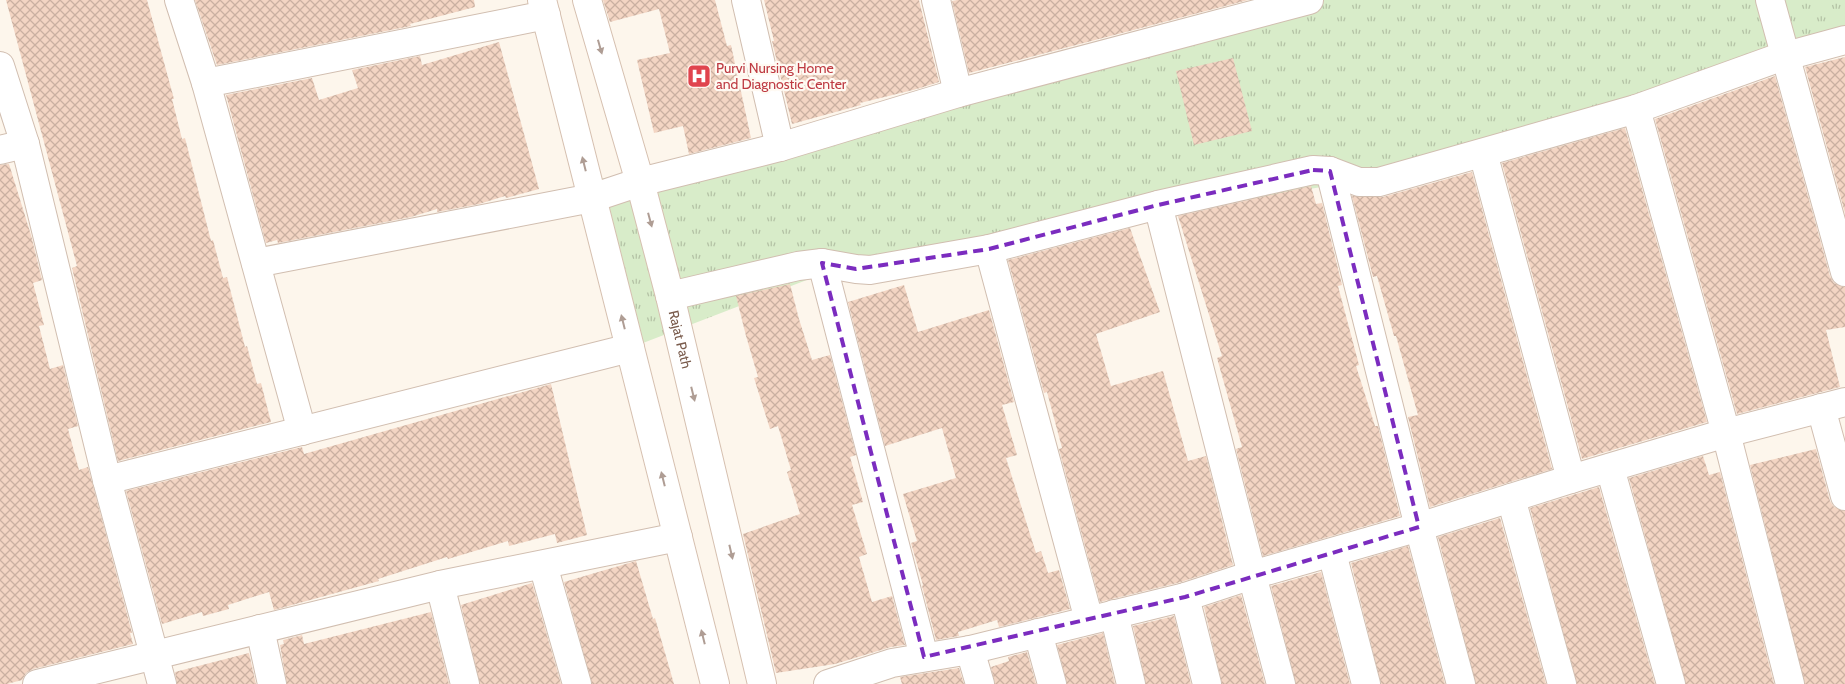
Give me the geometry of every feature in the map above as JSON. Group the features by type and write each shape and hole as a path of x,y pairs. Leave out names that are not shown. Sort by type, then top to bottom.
{"street":[{"path":"179,0 206,83 302,431"},
{"name":"Rajat Path","path":"586,0 640,182 670,296 762,684"},
{"path":"746,0 780,147"},
{"path":"936,0 958,93"},
{"path":"256,263 592,198 640,182 780,147 1252,7 1309,0"},
{"path":"1770,0 1845,272"},
{"path":"206,83 544,8 715,684"},
{"path":"670,296 798,266 822,263 870,270 989,250 1158,205 1313,170 1330,171 1359,182 1379,182 1636,110 1786,56 1845,40"},
{"path":"0,66 12,147 107,480 162,684"},
{"path":"1636,110 1726,433 1790,684"},
{"path":"1483,153 1571,479"},
{"path":"1330,171 1419,528 1461,684"},
{"path":"1158,205 1281,684"},
{"path":"989,250 1102,617 1131,684"},
{"path":"822,263 924,657"},
{"path":"107,480 630,348"},
{"path":"828,684 895,674 924,657 970,650 1184,597 1252,575 1419,528 1571,479 1726,433 1833,405 1845,496"},
{"path":"1610,468 1671,684"},
{"path":"1511,498 1562,684"},
{"path":"36,684 96,677 155,656 440,585 678,537"},
{"path":"1332,553 1366,684"},
{"path":"543,565 576,684"},
{"path":"440,585 464,684"},
{"path":"1184,597 1207,684"},
{"path":"260,630 272,684"},
{"path":"1038,633 1052,684"},
{"path":"970,650 980,684"}],"highlighted area":[{"path":"1313,170 1330,171 1419,527 1185,597 924,657 822,263 856,269 989,249 1158,205"}],"green space":[{"path":"1309,0 1845,0 1845,36 1640,105 1333,185 830,271 630,348 588,181 780,147"}],"building":[{"path":"6,0 147,0 174,99 172,99 182,139 185,138 211,241 213,240 223,278 227,277 245,347 247,346 257,384 261,383 271,422 118,461 72,268 77,266"},
{"path":"195,0 474,0 475,7 410,24 411,26 217,65"},
{"path":"603,0 715,0 727,46 731,45 751,138 689,154 683,126 654,133 637,60 670,53 659,9 610,22"},
{"path":"764,0 919,0 939,82 860,103 861,105 792,124"},
{"path":"1248,0 969,73 952,1"},
{"path":"499,42 539,189 479,204 437,212 437,209 411,217 278,243 277,240 266,243 226,95 312,78 319,100 358,88 352,70 420,56 422,65"},
{"path":"1845,57 1845,213 1805,67"},
{"path":"1233,58 1252,131 1194,145 1176,71"},
{"path":"1775,76 1830,276 1834,283 1845,287 1845,327 1826,330 1840,387 1737,414 1655,119"},
{"path":"1625,128 1707,422 1582,459 1502,163"},
{"path":"9,164 31,235 42,280 33,283 44,325 39,326 50,369 63,365 78,426 68,429 79,470 88,467 132,633 130,633 133,644 33,669 26,673 22,680 0,684 0,165"},
{"path":"1472,172 1552,469 1430,507 1408,417 1418,415 1377,276 1373,277 1352,196 1383,197"},
{"path":"1311,186 1316,204 1322,203 1342,285 1338,286 1359,365 1356,366 1375,426 1378,426 1400,516 1263,556 1236,449 1242,447 1217,358 1222,356 1178,216"},
{"path":"1130,228 1160,312 1096,334 1111,386 1163,371 1188,461 1206,456 1233,565 1181,582 1100,602 1059,449 1062,448 1047,392 1044,393 1008,260"},
{"path":"790,284 812,360 830,355 856,455 850,457 863,502 852,505 867,554 859,557 872,602 892,596 905,645 891,647 835,664 776,673 743,534 800,514 787,472 791,470 778,426 770,429 754,378 758,377 736,296"},
{"path":"904,285 918,332 989,310 1014,402 1002,405 1017,455 1006,458 1036,553 1041,551 1048,573 1059,570 1070,609 999,627 997,620 958,632 959,636 936,640 911,543 917,541 903,494 956,478 942,428 885,446 848,302"},
{"path":"551,384 587,535 557,543 555,534 509,546 508,541 448,559 447,557 378,579 379,581 274,610 269,592 228,605 229,609 203,616 202,612 162,624 126,491 302,447 304,454"},
{"path":"1816,449 1830,501 1834,507 1845,511 1845,684 1805,684 1750,465"},
{"path":"1703,456 1709,475 1720,472 1774,684 1686,684 1629,478"},
{"path":"1599,487 1655,684 1577,684 1530,508"},
{"path":"1500,518 1546,684 1476,684 1438,537"},
{"path":"1408,546 1445,684 1381,684 1351,563"},
{"path":"636,561 674,684 592,684 564,582"},
{"path":"1321,572 1350,684 1296,684 1271,586"},
{"path":"532,583 561,684 480,684 461,605"},
{"path":"1241,595 1265,684 1222,684 1204,607"},
{"path":"431,612 449,684 287,684 280,645 284,644 283,640 302,635 304,644"},
{"path":"1174,616 1191,684 1146,684 1133,626"},
{"path":"1103,633 1115,684 1067,684 1057,645"},
{"path":"1027,652 1036,684 995,684 991,667 1009,661 1008,657"},
{"path":"249,653 256,684 177,684 175,672"},
{"path":"959,668 964,684 902,684 900,677"}],"place":[{"name":"Purvi Nursing Home and Diagnostic Center","path":"699,76"}]}
